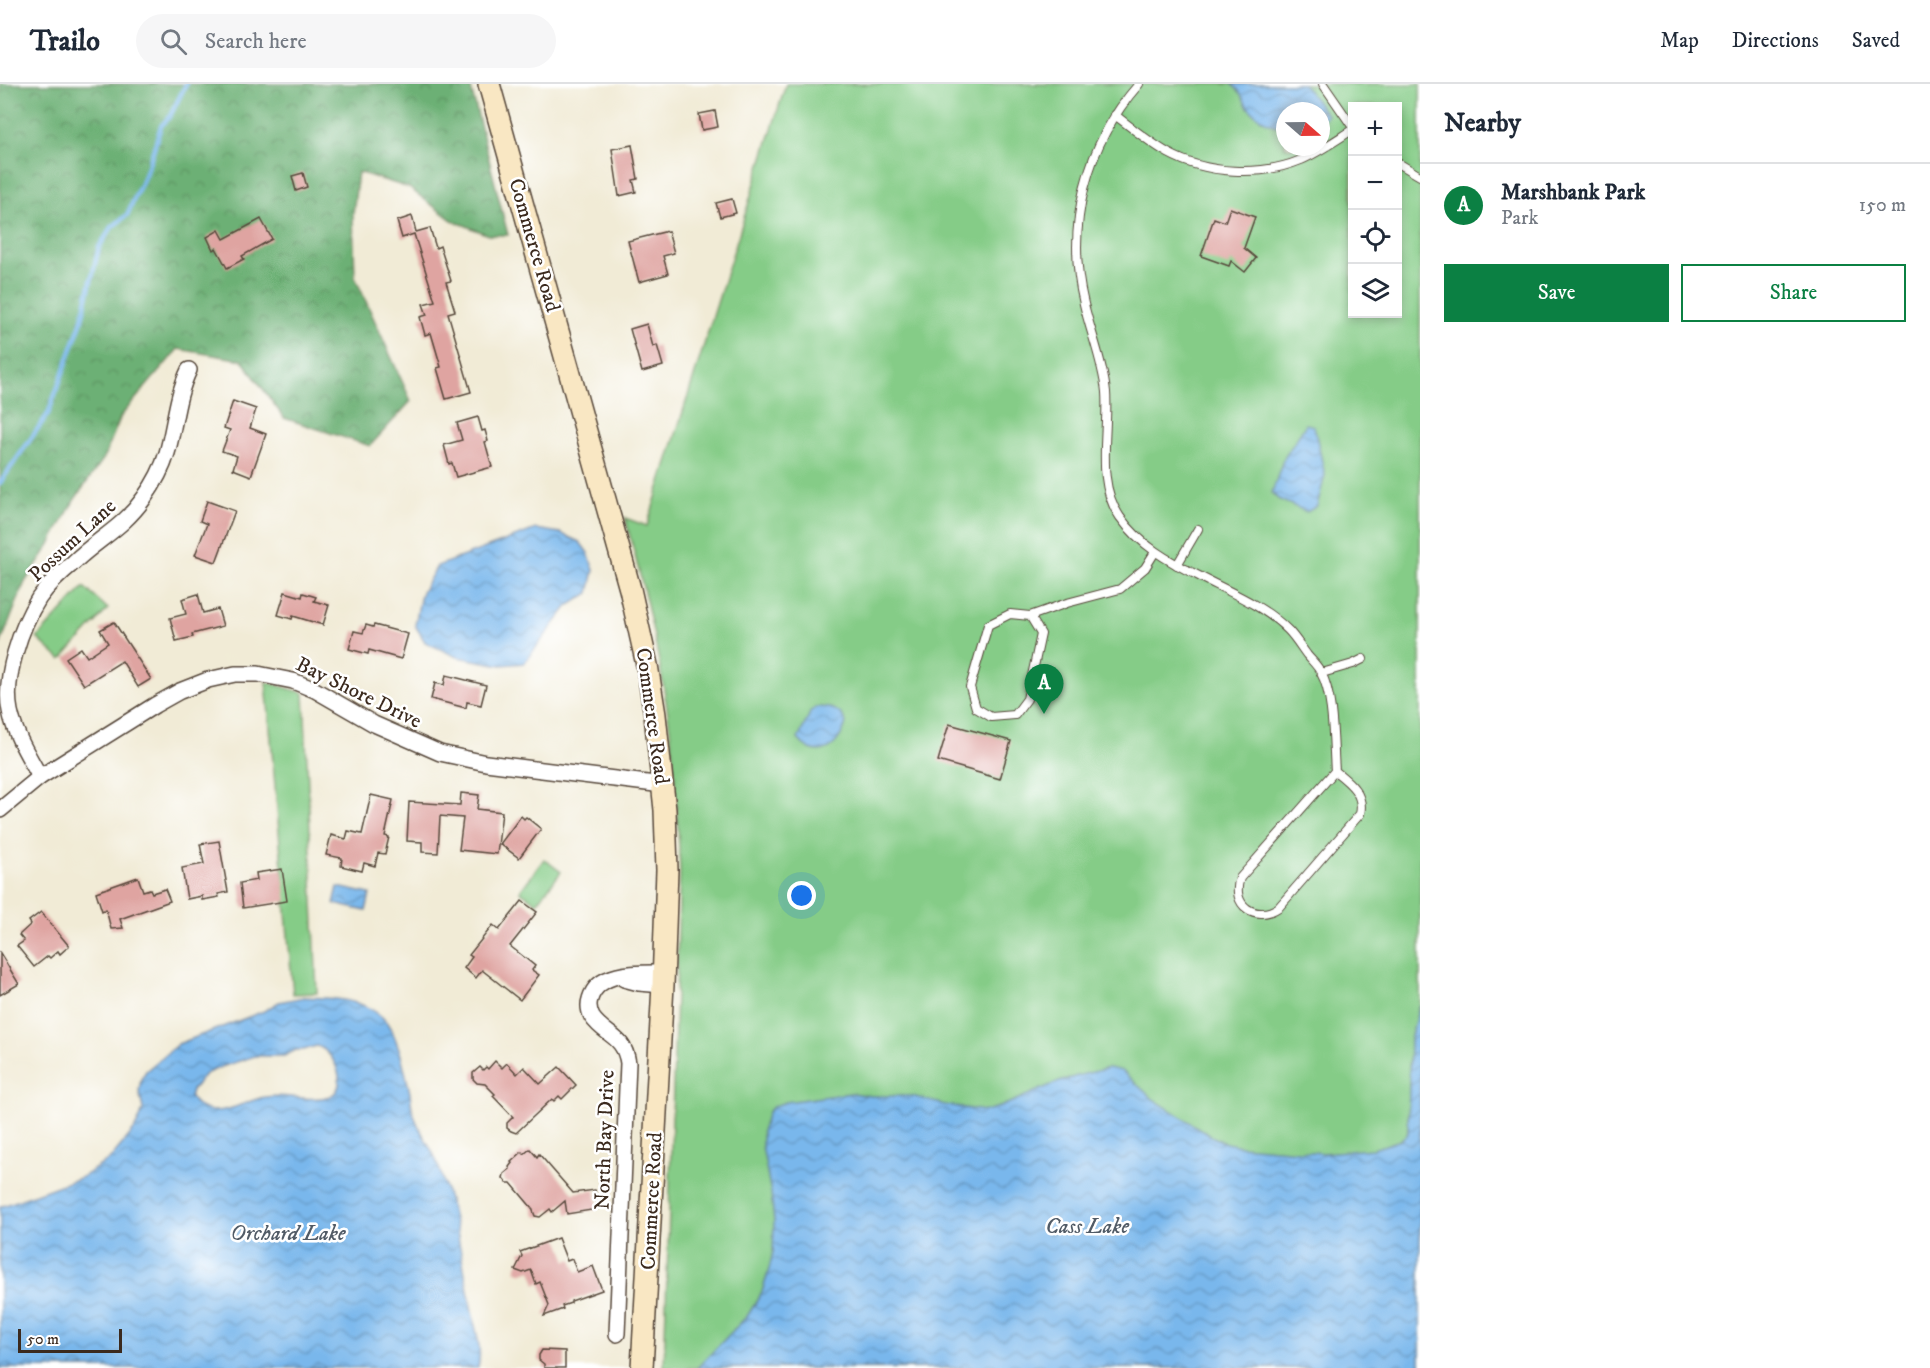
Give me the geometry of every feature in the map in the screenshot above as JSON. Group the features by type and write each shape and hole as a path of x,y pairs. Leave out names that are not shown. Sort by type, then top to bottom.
{"main road":[{"name":"Commerce Road","path":"489,84 630,589 651,690 663,785 667,870 642,1368"}],"street":[{"name":"Possum Lane","path":"40,777 18,738 9,710 9,683 16,651 30,614 40,596 74,561 115,531 130,516 156,479 167,454 180,392 189,370"},
{"name":"Bay Shore Drive","path":"0,810 40,777 180,691 208,680 235,674 276,676 315,690 374,724 440,753 486,764 663,785"},
{"name":"North Bay Drive","path":"616,1334 628,1063 624,1047 595,1020 589,1005 591,996 597,987 616,976 639,983 663,979"}],"lane":[{"path":"1139,84 1115,115 1095,155 1081,195 1077,230 1078,268 1083,303 1104,375 1107,404 1104,459 1107,485 1119,515 1144,544 1177,565 1258,606 1288,630 1322,673 1330,701 1335,771 1240,878 1237,885 1238,895 1245,907 1262,915 1279,907 1360,814 1362,805 1359,795 1348,781 1335,771"},
{"path":"1323,84 1348,121"},
{"path":"1115,115 1168,153 1197,165 1222,170 1276,167 1301,160 1348,131"},
{"path":"1402,165 1420,176"},
{"path":"1177,565 1198,529"},
{"path":"1030,616 1041,634 1027,699 1015,715 991,717 976,708 970,687 988,625 1010,614 1030,616 1067,603 1120,589 1145,568 1155,552"},
{"path":"1322,673 1353,664 1363,658"}],"green space":[{"path":"0,84 470,84 508,235 488,235 452,220 409,188 358,172 353,215 355,277 411,401 370,446 284,418 242,360 178,349 121,416 104,458 75,499 49,546 25,582 0,645"},
{"path":"786,84 1420,84 1420,1004 1410,1039 1408,1133 1405,1138 1395,1143 1420,1368 664,1368 680,870 678,820 671,737 663,682 625,518 647,526"},
{"path":"84,587 108,609 61,660 37,638"},
{"path":"266,682 304,693 317,993 293,994"},
{"path":"544,859 561,872 537,903 520,891"}],"water":[{"path":"1231,84 1303,84 1317,102 1276,102 1276,125 1265,121 1252,111"},
{"path":"1306,424 1314,426 1325,475 1317,506 1307,512 1278,499 1272,493 1283,460"},
{"path":"536,529 560,533 580,542 588,553 594,570 589,593 568,606 524,663 501,665 457,657 425,642 415,625 421,594 437,566"},
{"path":"817,707 834,710 841,714 846,722 839,739 827,749 820,751 813,750 798,739 811,711"},
{"path":"338,887 370,894 366,911 334,904"},
{"name":"Orchard Lake","path":"304,997 355,1003 374,1011 388,1024 397,1042 403,1063 413,1112 436,1160 453,1213 479,1344 478,1368 0,1368 0,1207 82,1177 109,1160 134,1130 140,1118 143,1109 139,1091 141,1079 146,1071 178,1044 264,1011 279,1002","holes":["316,1046 323,1049 334,1061 339,1077 336,1092 330,1096 314,1099 265,1097 219,1111 205,1110 190,1097 192,1090 205,1074 221,1067 255,1056 284,1056 296,1050"]},
{"name":"Cass Lake","path":"1420,1004 1420,1368 697,1368 748,1315 762,1292 768,1273 773,1252 774,1221 762,1146 762,1131 768,1112 774,1106 786,1102 851,1093 871,1096 912,1096 945,1105 985,1111 1051,1085 1109,1068 1122,1071 1153,1099 1226,1143 1323,1153 1373,1149 1401,1140 1408,1133 1410,1039"}],"building":[{"path":"715,111 718,127 702,130 699,114"},
{"path":"632,145 638,179 633,180 636,192 619,196 612,149"},
{"path":"303,173 307,187 296,191 292,176"},
{"path":"732,199 736,213 720,217 716,203"},
{"path":"1230,208 1255,217 1244,248 1256,258 1245,272 1231,261 1229,266 1201,256 1214,218 1225,222"},
{"path":"412,216 416,232 430,228 436,248 440,246 451,281 446,282 455,311 448,313 471,392 446,399 437,368 441,367 431,333 425,335 420,317 427,315 423,304 435,301 414,234 402,238 397,221"},
{"path":"261,219 272,239 242,256 244,259 227,268 216,248 213,250 207,237 219,230 224,239"},
{"path":"668,231 674,253 663,256 668,274 639,282 628,241"},
{"path":"647,324 653,347 657,345 663,366 642,372 630,329"},
{"path":"233,401 256,409 250,428 266,434 251,476 233,469 237,456 222,451 230,430 224,428"},
{"path":"478,417 482,431 485,430 488,441 485,442 492,467 456,477 452,463 449,464 444,445 462,440 457,423"},
{"path":"207,501 235,511 216,562 195,555 207,524 200,521"},
{"path":"285,592 302,597 303,593 316,597 314,601 329,605 323,625 293,616 292,619 278,615"},
{"path":"198,594 203,613 218,609 223,626 192,634 193,637 176,641 170,618 186,614 182,599"},
{"path":"114,622 151,679 138,687 122,661 84,685 66,658 81,648 87,657 108,643 100,630"},
{"path":"366,625 408,634 401,659 369,650 368,654 349,649 354,631 363,633"},
{"path":"446,675 486,685 481,705 467,702 466,708 431,699 435,683 444,685"},
{"path":"949,724 1011,741 1000,779 938,761"},
{"path":"461,793 479,795 477,809 502,812 497,854 459,850 463,818 440,816 438,853 422,852 422,842 407,841 409,802 460,805"},
{"path":"371,795 393,800 385,836 389,837 385,854 378,853 375,866 364,863 362,871 341,866 342,858 326,855 331,835 346,839 348,831 362,834"},
{"path":"521,816 524,819 526,817 541,829 519,858 500,844"},
{"path":"219,841 228,892 218,894 219,897 202,900 202,896 187,899 182,868 204,864 200,844"},
{"path":"282,869 287,901 243,908 240,883 257,880 256,873"},
{"path":"138,877 143,891 150,889 152,893 165,889 170,901 120,919 123,928 111,929 106,909 102,911 96,892"},
{"path":"522,901 537,912 510,946 535,966 532,970 539,975 520,1000 482,970 476,978 464,968 472,957 469,955 493,925 499,930"},
{"path":"41,912 69,946 60,954 58,951 50,958 48,956 34,967 17,946 24,941 19,935 31,924 29,921"},
{"path":"0,953 19,984 0,995"},
{"path":"495,1061 502,1068 507,1063 517,1074 524,1067 540,1084 559,1067 576,1085 562,1099 559,1096 554,1101 552,1099 516,1133 507,1128 507,1123 513,1117 493,1096 495,1094 485,1084 477,1083 473,1079 473,1073 480,1067 483,1070 486,1067 488,1069"},
{"path":"530,1149 537,1157 539,1154 573,1193 595,1190 598,1209 567,1214 565,1201 552,1212 550,1209 540,1217 535,1216 532,1208 511,1183 507,1183 503,1178 510,1169 511,1162 522,1152 524,1154"},
{"path":"558,1238 567,1261 572,1259 577,1272 593,1266 602,1290 571,1301 562,1306 563,1309 544,1316 549,1305 540,1282 536,1284 531,1270 523,1273 515,1270 522,1256 520,1252"},
{"path":"542,1350 565,1351 565,1368 544,1368 544,1364 539,1360"}],"waterway":[{"path":"0,483 48,414 81,323 99,247 112,227 127,215 147,170 161,126 170,116 186,84"}],"place":[{"name":"Marshbank Park","path":"1044,714"}]}
